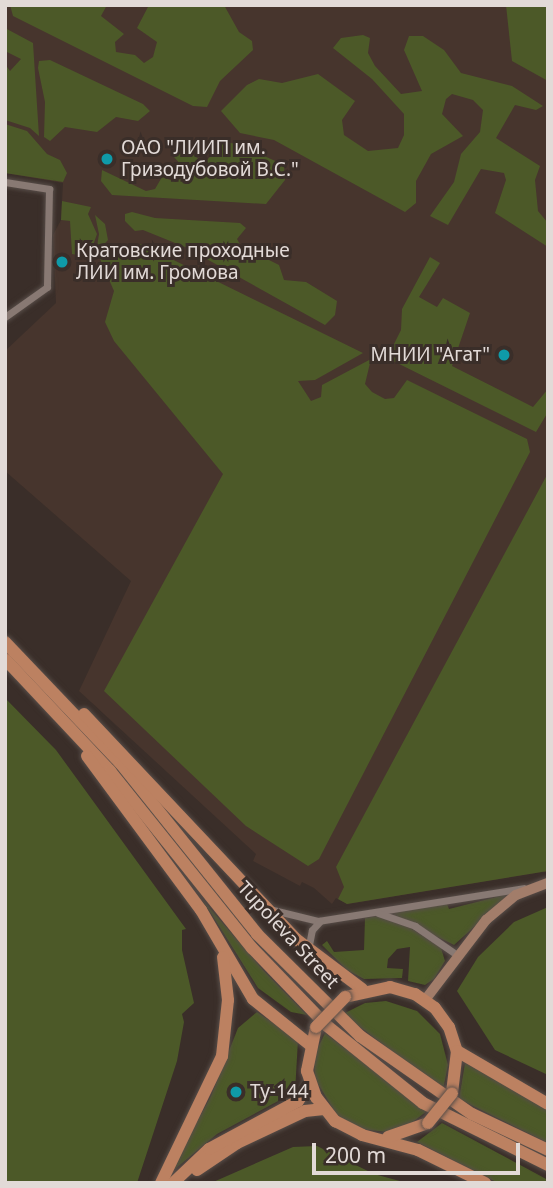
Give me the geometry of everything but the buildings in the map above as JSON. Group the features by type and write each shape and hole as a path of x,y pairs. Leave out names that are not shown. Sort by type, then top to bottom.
{"main road":[{"name":"Tupoleva Street","path":"7,647 104,730 266,908 308,950 362,989"},
{"name":"Tupoleva Street","path":"7,647 58,713 252,948 326,1025 423,1103 548,1165"},
{"name":"Tupoleva Street","path":"51,687 121,764 257,934 352,1029 472,1114 548,1150"},
{"name":"Tupoleva Street","path":"58,713 214,931"},
{"path":"214,931 253,999 309,1044"},
{"path":"161,1183 222,1056 227,973 214,931"},
{"path":"377,1138 412,1132 428,1123 452,1093 457,1051 443,1017 425,1000 390,987 362,989 345,997 316,1027 309,1044 310,1084 324,1110 347,1129 377,1138 418,1150 485,1183"},
{"path":"457,1051 548,1104"},
{"path":"173,1183 208,1149 298,1101 310,1084"},
{"path":"184,1183 237,1143 305,1111 324,1110"}],"street":[{"path":"5,182 50,189 47,287 5,317"},
{"path":"266,908 320,921 548,883"},
{"path":"425,1000 457,955 503,905 531,887"},
{"path":"370,912 402,919 457,955"},
{"path":"308,950 312,930 320,921"}],"shaded area":[{"path":"5,5 548,5 548,871 347,904 336,898 332,904 314,888 302,882 300,886 253,861 256,854 79,691 131,581 5,471 5,351 56,303 53,235 61,220 63,183 5,173"}],"green space":[{"path":"10,5 107,5 101,16 124,34 115,42 116,52 135,55 144,63 153,57 157,42 137,28 149,5 224,5 239,32 252,41 253,50 220,81 207,107 193,106 13,16"},
{"path":"506,5 548,5 548,81 512,61"},
{"path":"5,28 33,43 39,136 30,128 5,120 5,64 10,71 21,59 5,51"},
{"path":"363,35 370,38 368,53 375,66 401,94 422,91 404,50 409,36 423,36 444,50 461,73 512,86 543,106 536,110 515,105 496,138 540,166 535,180 538,211 548,223 548,247 495,213 506,180 504,173 481,169 448,225 430,216 454,182 461,154 480,132 483,110 473,100 452,94 446,99 442,114 463,136 431,154 416,181 416,203 405,212 274,140 240,133 221,111 247,85 259,79 282,83 318,74 355,101 342,120 344,135 368,151 398,148 404,135 404,114 372,79 333,48 341,38"},
{"path":"50,60 143,104 150,111 138,121 116,117 97,132 65,127 50,141 44,137 45,102 38,68 39,61"},
{"path":"5,124 27,131 47,154 60,160 67,173 63,182 5,173"},
{"path":"223,142 238,144 284,165 285,180 266,204 112,195 101,181 102,170 146,191 155,189 162,177 176,182 188,173 174,157 176,150 184,148 200,160 207,160"},
{"path":"62,201 91,207 88,214 97,234 89,257 72,254 70,221 61,220"},
{"path":"132,212 155,218 240,223 246,228 237,239 241,246 279,265 284,280 306,282 337,301 335,315 325,325 185,247 143,230 135,231 125,221 125,214"},
{"path":"95,215 105,224 108,240 96,253 99,234"},
{"path":"141,244 363,353 315,380 298,381 311,401 321,397 322,385 371,359 365,384 372,392 385,399 394,398 407,380 527,439 530,452 319,859 308,866 246,826 104,691 223,474 114,341 105,322 114,291 100,259"},
{"path":"430,257 440,263 419,297 437,307 443,298 470,313 452,366 533,407 548,389 548,412 536,432 387,358 401,330 402,309"},
{"path":"548,473 548,871 347,904 338,899 344,887 336,867"},
{"path":"5,698 56,750 186,929 182,930 182,950 194,1003 182,1014 184,1022 177,1061 137,1183 5,1183"},
{"path":"512,893 454,945 386,912 447,904 449,909"},
{"path":"202,899 264,971 307,1015 291,1012 258,988"},
{"path":"548,907 548,1075 495,1050 457,991 478,957 514,922"},
{"path":"377,916 406,925 441,948 445,961 434,979 425,985 408,981 410,947 397,949 388,959 387,968 403,969 402,978 364,979 347,970 322,945 327,941 334,952 364,950 365,918"},
{"path":"386,1001 417,1011 440,1034 448,1065 443,1090 343,1014 365,1003"},
{"path":"257,1012 298,1040 295,1092 217,1134 169,1174 211,1096 238,1028"},
{"path":"325,1033 427,1111 409,1125 387,1132 360,1129 338,1117 315,1079 314,1056"},
{"path":"465,1063 548,1108 548,1143 459,1099"},
{"path":"442,1123 548,1180 548,1183 498,1183 417,1142"},
{"path":"317,1146 374,1174 407,1183 211,1183 293,1147"}],"place":[{"name":"ОАО \"ЛИИП им. Гризодубовой В.С.\"","path":"107,159"},
{"name":"Кратовские проходные ЛИИ им. Громова","path":"62,262"},
{"name":"МНИИ \"Агат\"","path":"504,355"},
{"name":"Ty-144","path":"236,1092"}]}
